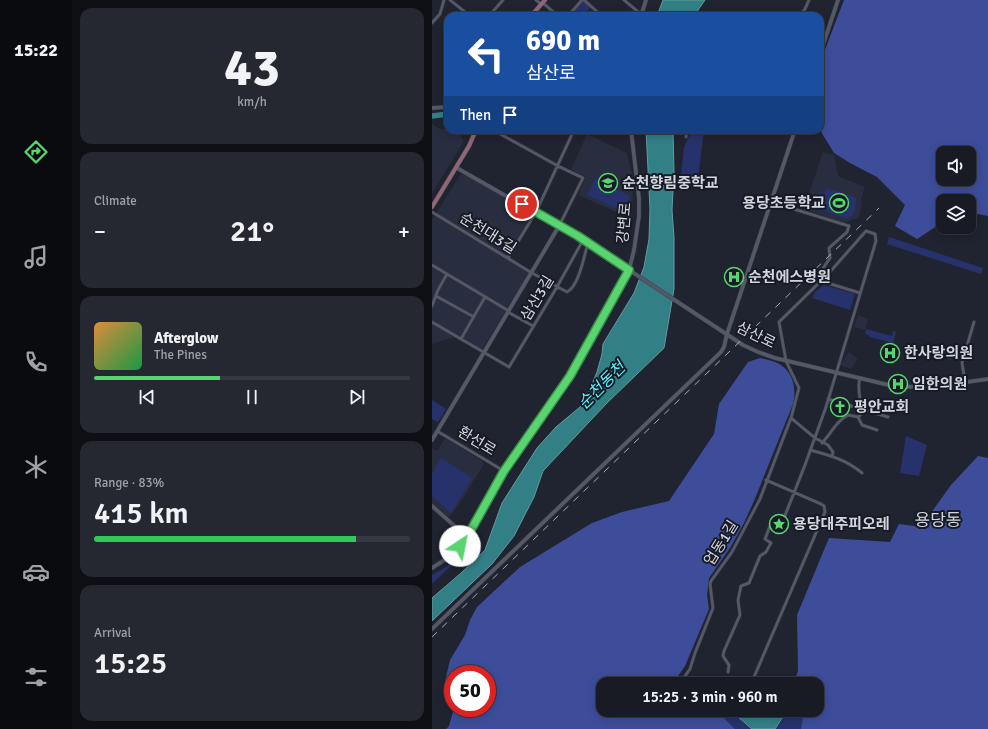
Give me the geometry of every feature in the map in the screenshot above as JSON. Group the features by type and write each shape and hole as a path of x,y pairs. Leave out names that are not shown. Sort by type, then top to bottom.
{"main road":[{"path":"643,12 646,0"},
{"path":"824,42 838,0"},
{"path":"534,12 543,2"},
{"path":"432,108 444,107"},
{"path":"432,208 457,168 474,134"},
{"name":"강변로","path":"432,568 452,554 467,537 504,471 570,376 629,270 634,250 639,216 639,198 631,134"},
{"path":"432,628 719,354 724,347 794,134"},
{"path":"457,168 583,239 629,270"},
{"name":"환선로","path":"432,440 560,226"},
{"name":"삼산로","path":"629,270 743,345 758,352 835,373 905,388 988,380"},
{"path":"432,506 467,537"}],"street":[{"path":"432,23 440,14 444,0"},
{"path":"450,0 465,12"},
{"path":"492,12 503,0"},
{"path":"536,0 543,2 554,12"},
{"path":"572,12 583,0 597,12"},
{"path":"624,0 638,12"},
{"path":"803,12 809,0"},
{"path":"500,134 583,178 560,226"},
{"path":"508,258 536,212 572,134"},
{"path":"772,202 849,226 847,232 829,248 830,258 821,272 821,281"},
{"name":"순천대3길","path":"432,212 532,273"},
{"path":"728,672 729,665 723,656 740,615 738,600 741,586 749,583 760,556 766,552 771,543 765,539 770,526 784,518 815,438 876,241 875,234 866,231 821,281"},
{"name":"삼산3길","path":"484,352 509,367 557,287 583,239"},
{"path":"532,273 567,292 574,285 588,243"},
{"path":"432,265 533,326"},
{"path":"432,306 447,274"},
{"path":"821,281 860,293"},
{"name":"업동1길","path":"685,677 690,669 713,608 710,582 732,552 760,499 766,480 792,418 799,388 786,360 779,322 821,281"},
{"path":"436,296 474,317"},
{"path":"460,339 486,297"},
{"path":"432,322 484,352"},
{"path":"965,382 962,363 974,322"},
{"path":"860,378 859,388 861,406 864,410"},
{"path":"828,399 888,417"},
{"path":"858,417 864,410"},
{"path":"822,443 829,436 835,425 844,417 848,415 858,417"},
{"path":"858,417 862,425 876,430"},
{"path":"792,418 815,438 828,445 833,452 832,456"},
{"name":"환선로","path":"437,431 504,471"},
{"path":"810,450 847,462 862,473"},
{"path":"754,677 825,516 825,509 821,504 766,480"}],"shaded area":[{"path":"583,0 591,7 587,11 588,12 572,12"},
{"path":"844,0 988,0 988,216 976,214 976,194 936,194 936,227 917,239 895,226 905,205 877,177 834,153 822,134 824,134 824,52"},
{"path":"432,124 440,129 444,129 444,134 461,134 464,141 432,194"},
{"name":"순천향림중학교","path":"587,134 627,153 632,173 632,219 578,195 586,177 571,170"},
{"path":"690,134 704,134 698,179 681,176 684,147"},
{"name":"용당초등학교","path":"823,152 834,155 838,176 865,187 861,199 862,206 858,218 844,223 804,209"},
{"path":"464,174 534,215 508,258 530,272 481,351 462,340 461,342 455,337 432,344 432,220 460,175"},
{"path":"595,179 630,196 624,212 587,195"},
{"name":"용당초등학교","path":"826,188 856,198 856,208 850,217 847,219 819,209"},
{"path":"889,237 983,268 981,274 887,244"},
{"path":"824,285 855,294 850,310 812,298 815,292"},
{"path":"858,315 868,319 865,330 854,327"},
{"path":"866,329 892,336 893,331 896,332 893,343 870,337 865,333"},
{"path":"927,346 953,354 951,360 926,351"},
{"path":"849,352 858,359 851,369 840,365"},
{"path":"760,358 773,361 786,369 790,374 794,386 793,404 744,523 730,548 709,578 707,595 709,609 685,666 677,677 596,677 596,717 723,717 735,729 446,729 449,726 452,717 496,717 496,665 449,665 450,660 465,635 470,620 477,607 520,567 592,523 622,512 669,501 714,434 719,404 748,362"},
{"path":"432,400 446,409 438,422 432,419"},
{"path":"906,436 927,445 919,476 900,473"},
{"path":"445,438 482,461 484,464 460,503 448,517 432,503 432,448 437,451"},
{"path":"978,456 988,458 988,729 801,729 803,717 824,717 824,677 796,677 798,670 797,615 829,538 890,542 899,524 921,527 951,485"},
{"path":"441,458 472,478 451,513 432,496 432,474"},
{"path":"455,562 432,584 432,575"},
{"path":"723,717 803,717 801,729 735,729"}],"water":[{"path":"663,0 705,0 697,12 658,12"},
{"name":"순천동천","path":"646,134 673,134 674,172 672,210 674,237 674,289 664,348 607,403 543,471 534,497 514,536 492,564 432,621 432,598 485,550 502,503 537,448 556,427 580,407 586,399 597,372 603,344 634,293 644,267 649,239 650,209"},
{"path":"738,717 783,717 775,729 752,729"}],"waterway":[{"path":"432,116 444,114"}],"railway":[{"path":"432,637 879,208"}],"place":[{"name":"순천향림중학교","path":"608,183"},
{"name":"용당초등학교","path":"839,203"},
{"name":"순천에스병원","path":"734,277"},
{"name":"한사랑의원","path":"890,353"},
{"name":"임한의원","path":"898,384"},
{"name":"평안교회","path":"840,407"},
{"name":"용당대주피오레","path":"779,524"}],"district":[{"name":"용당동","path":"938,520"}],"route":[{"path":"460,546 467,537 504,471 570,376 629,270 596,247 522,204"}]}
